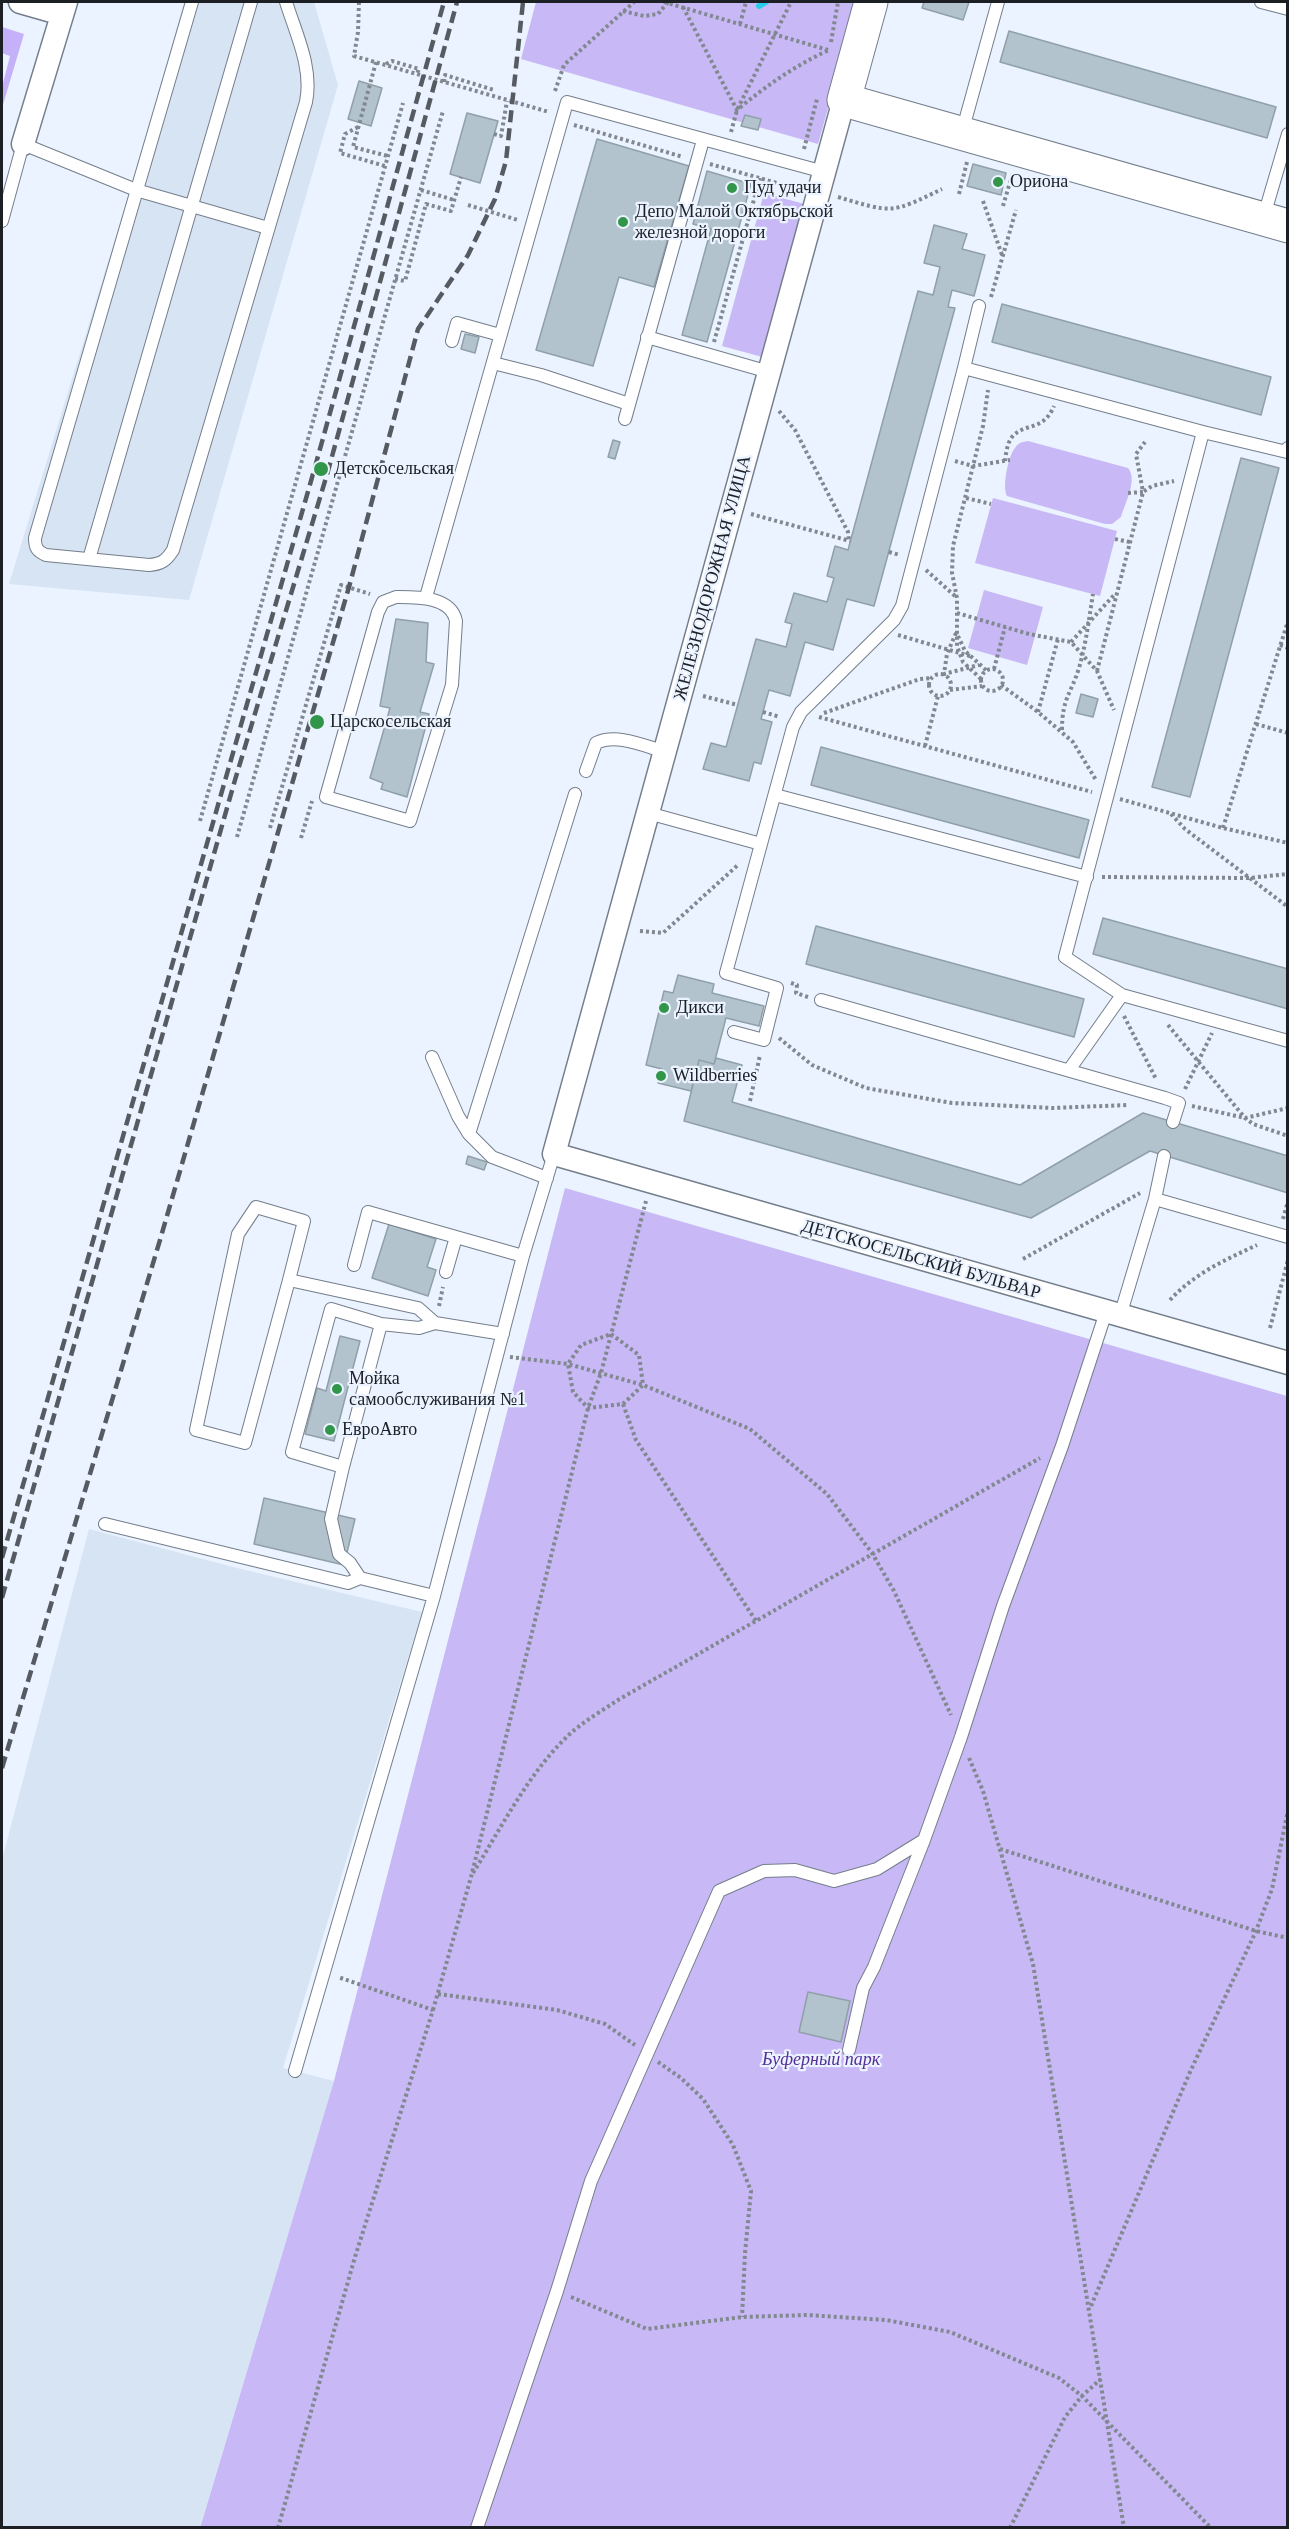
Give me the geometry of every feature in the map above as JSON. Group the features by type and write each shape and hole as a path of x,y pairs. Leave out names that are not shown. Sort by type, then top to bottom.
{"street":[{"path":"20,2 64,8 23,144"},
{"name":"ЖЕЛЕЗНОДОРОЖНАЯ УЛИЦА","path":"554,1154 769,372 826,188 844,100 871,2"},
{"path":"844,100 964,146 1275,222"},
{"name":"ДЕТСКОСЕЛЬСКИЙ БУЛЬВАР","path":"554,1154 1287,1363"}],"lane":[{"path":"192,2 35,538 38,551 46,555 149,566 167,559 172,550 310,86 285,2"},
{"path":"89,559 251,2"},
{"path":"964,146 998,2"},
{"path":"1261,2 1287,9"},
{"path":"426,597 500,335 567,120 567,102 727,146 826,188"},
{"path":"1275,222 1287,134"},
{"path":"625,419 704,140"},
{"path":"2,221 23,144 136,190 268,228"},
{"path":"734,1032 765,1034 777,988 726,973 793,727 801,712 884,631 902,606 964,368 984,304"},
{"path":"452,341 457,323 500,335"},
{"path":"647,337 769,372"},
{"path":"493,363 548,377 629,404"},
{"path":"964,368 1203,432 1287,451"},
{"path":"1203,432 1065,957 1120,998 1149,1002 1287,1041"},
{"path":"396,597 426,597 450,608 454,613 456,621 452,685 410,821 326,797 378,612 383,602 396,597"},
{"path":"586,771 596,743 606,738 620,739 666,752"},
{"path":"470,1134 575,794"},
{"path":"775,795 1087,877"},
{"path":"648,813 761,844"},
{"path":"1070,1070 1120,998"},
{"path":"821,1000 1165,1098 1179,1103 1173,1122"},
{"path":"432,1057 458,1116 470,1134 492,1157 547,1178"},
{"path":"295,2071 434,1596 523,1256 554,1154"},
{"path":"849,2050 863,1988 874,1967 924,1840 961,1737 1003,1606 1155,1199 1164,1156"},
{"path":"1155,1199 1284,1236"},
{"path":"256,1208 304,1221 289,1280 245,1443 196,1430 238,1234 256,1208"},
{"path":"354,1265 369,1212 523,1256"},
{"path":"446,1272 456,1237"},
{"path":"289,1280 418,1308 435,1323"},
{"path":"344,1467 292,1452 331,1309 381,1324 419,1328 435,1323 503,1334"},
{"path":"360,1578 350,1563 339,1554 331,1519 381,1324"},
{"path":"105,1524 348,1583 360,1578 434,1596"},
{"path":"477,2528 557,2291 591,2181 719,1891 764,1871 795,1870 834,1881 877,1869 924,1840"}],"path":[{"path":"359,2 354,56 507,100 722,168 760,178 826,188 881,210 894,210 942,189"},
{"path":"558,80 564,65 634,2"},
{"path":"623,11 644,16 658,14 666,2 829,50"},
{"path":"740,24 746,2"},
{"path":"722,168 737,110 791,2"},
{"path":"829,50 838,2"},
{"path":"683,7 737,110"},
{"path":"737,110 767,84 801,63 829,50"},
{"path":"376,62 353,147 388,156"},
{"path":"444,81 445,75 494,90"},
{"path":"494,134 501,136 507,100"},
{"path":"200,821 403,103"},
{"path":"237,837 443,111"},
{"path":"358,127 345,134 340,153 385,166"},
{"path":"959,194 964,146"},
{"path":"1002,168 1013,171 1004,206"},
{"path":"395,279 405,281 426,204 451,211 461,177"},
{"path":"712,348 760,178"},
{"path":"420,190 454,200"},
{"path":"983,201 1002,255"},
{"path":"468,205 519,221"},
{"path":"984,304 1017,210"},
{"path":"982,686 981,679 968,668 960,653 957,632 957,598 952,573 953,546 982,426 990,375"},
{"path":"1005,461 1010,439 1018,432 1040,425 1052,412 1060,394"},
{"path":"751,514 850,541 848,532 795,430 779,411"},
{"path":"1097,671 1143,492 1136,454 1145,442"},
{"path":"940,457 973,466 1010,460"},
{"path":"1128,492 1143,492 1152,486 1191,477"},
{"path":"966,498 991,504"},
{"path":"1115,539 1130,542"},
{"path":"914,558 957,598"},
{"path":"270,828 341,585 371,594"},
{"path":"1071,642 1118,591"},
{"path":"1062,731 1062,710 1083,653 1093,594"},
{"path":"957,613 1071,642 1097,671 1115,713"},
{"path":"1223,828 1287,621"},
{"path":"994,669 1005,627"},
{"path":"884,631 970,656"},
{"path":"944,674 949,651 957,632"},
{"path":"957,632 965,651 987,671"},
{"path":"1038,712 1058,639"},
{"path":"1280,645 1287,648"},
{"path":"979,665 920,679 815,716 1170,814 1287,843"},
{"path":"981,679 987,671 994,669"},
{"path":"994,669 1002,676 1002,686"},
{"path":"944,674 950,679 951,690"},
{"path":"931,678 930,689 938,696 945,695 951,690 982,686 991,691 1002,686"},
{"path":"1002,686 1038,712 1073,742 1107,795"},
{"path":"703,696 738,705"},
{"path":"925,746 938,696"},
{"path":"1256,724 1286,731"},
{"path":"1170,814 1185,829 1287,907"},
{"path":"640,931 663,933 761,844"},
{"path":"1087,877 1249,878 1287,874"},
{"path":"1120,998 1165,1098"},
{"path":"1149,1002 1245,1118 1253,1124 1287,1136"},
{"path":"1218,1021 1179,1103 1245,1118 1287,1108"},
{"path":"750,1101 765,1034 812,1065 866,1088 952,1104 1052,1108 1136,1105"},
{"path":"278,2528 355,2257 438,1994 471,1877 588,1408 601,1373 651,1183"},
{"path":"1023,1259 1138,1194 1157,1186"},
{"path":"1170,1300 1184,1285 1206,1269 1284,1236"},
{"path":"1270,1328 1287,1260"},
{"path":"435,1323 446,1272"},
{"path":"588,1408 573,1392 568,1365 581,1345 611,1334"},
{"path":"611,1334 639,1355 643,1385"},
{"path":"498,1355 568,1365 643,1385 750,1429 827,1494 872,1553 894,1592 961,1737 983,1791 1033,1964 1124,2528"},
{"path":"588,1408 623,1404 643,1385"},
{"path":"623,1404 636,1440 756,1621"},
{"path":"471,1877 527,1787 547,1759 573,1731 618,1700 1062,1446"},
{"path":"1090,2307 1190,2072 1256,1930 1272,1889 1287,1810"},
{"path":"1000,1849 1287,1938"},
{"path":"324,1972 433,2010"},
{"path":"438,1994 557,2010 605,2024 681,2078 703,2099 733,2145 751,2190 742,2318"},
{"path":"557,2291 647,2329 742,2318 807,2315 886,2320 950,2331 1059,2378 1082,2396 1211,2528"},
{"path":"1010,2528 1065,2417 1082,2396 1101,2379"}],"shaded area":[{"path":"184,2 314,2 338,85 189,600 9,584 131,187"},
{"path":"2,27 24,34 2,108 2,87 10,56 2,53"},
{"path":"89,1529 237,1568 422,1612 283,2068 334,2081 200,2527 2,2528 2,1860"}],"green space":[{"path":"536,2 858,2 818,144 521,59"},
{"path":"764,193 808,205 766,358 722,346"},
{"path":"1028,441 1128,468 1132,479 1121,517 1112,524 1105,524 1007,496 1005,479 1012,452 1017,445"},
{"path":"993,498 1117,531 1100,596 975,563"},
{"path":"984,590 1043,607 1027,665 968,648"},
{"name":"Буферный парк","path":"565,1188 1287,1396 1287,2527 200,2528 334,2081"}],"building":[{"path":"924,2 969,2 963,20 922,8"},
{"path":"1009,31 1276,107 1267,138 1000,62"},
{"path":"359,81 382,88 371,126 348,119"},
{"path":"467,113 498,121 480,183 450,174"},
{"path":"745,115 761,119 758,130 741,126"},
{"name":"Депо Малой Октябрьской железной дороги","path":"597,139 689,166 654,287 619,277 593,366 536,350"},
{"path":"973,164 1006,173 1001,195 967,186"},
{"path":"707,171 751,184 707,342 682,335 711,229 693,224"},
{"path":"934,225 967,234 962,249 985,255 974,296 952,290 948,307 955,308 874,606 847,599 833,650 805,642 790,696 769,690 761,719 772,722 761,764 754,762 749,781 703,769 711,743 726,747 756,639 786,647 792,624 785,622 794,593 827,602 834,578 827,576 835,546 848,550 918,291 933,295 940,267 924,263"},
{"path":"1002,304 1271,377 1261,415 992,342"},
{"path":"465,334 479,337 475,353 461,349"},
{"path":"613,440 620,442 615,459 608,457"},
{"path":"1241,458 1279,468 1190,797 1152,787"},
{"path":"396,619 428,623 426,662 434,664 420,712 429,714 407,797 381,789 383,783 370,778 390,708 380,706"},
{"path":"1081,694 1098,699 1093,717 1076,713"},
{"path":"821,747 1089,820 1079,858 811,785"},
{"path":"1103,918 1288,969 1288,1009 1093,954"},
{"path":"816,926 1084,999 1074,1037 806,964"},
{"path":"678,975 714,984 712,993 764,1006 759,1026 726,1018 714,1064 699,1060 691,1091 658,1083 662,1069 646,1065 664,991 673,993"},
{"path":"716,1058 742,1065 732,1102 1020,1185 1143,1113 1288,1156 1288,1193 1150,1151 1031,1218 684,1121 699,1060 714,1064"},
{"path":"468,1156 487,1162 484,1170 466,1164"},
{"path":"389,1224 436,1239 427,1267 436,1270 428,1296 372,1278"},
{"name":"Мойка самообслуживания №1","path":"340,1336 360,1341 334,1441 305,1434 317,1388 326,1391"},
{"path":"264,1498 355,1519 344,1565 254,1544"},
{"path":"808,1992 850,2001 841,2042 799,2032"}],"waterway":[{"path":"759,6 766,2"}],"railway":[{"path":"2,1558 315,467 444,2"},
{"path":"2,1598 235,780 328,471 457,2"},
{"path":"2,1768 160,1240 349,587 418,329 468,255 495,199 506,161 523,2"}],"place":[{"name":"Ориона","path":"998,182"},
{"name":"Пуд удачи","path":"732,188"},
{"name":"Депо Малой Октябрьской железной дороги","path":"623,222"},
{"name":"Детскосельская","path":"321,469"},
{"name":"Царскосельская","path":"317,722"},
{"name":"Дикси","path":"664,1008"},
{"name":"Wildberries","path":"661,1076"},
{"name":"Мойка самообслуживания №1","path":"337,1389"},
{"name":"ЕвроАвто","path":"330,1430"}]}
